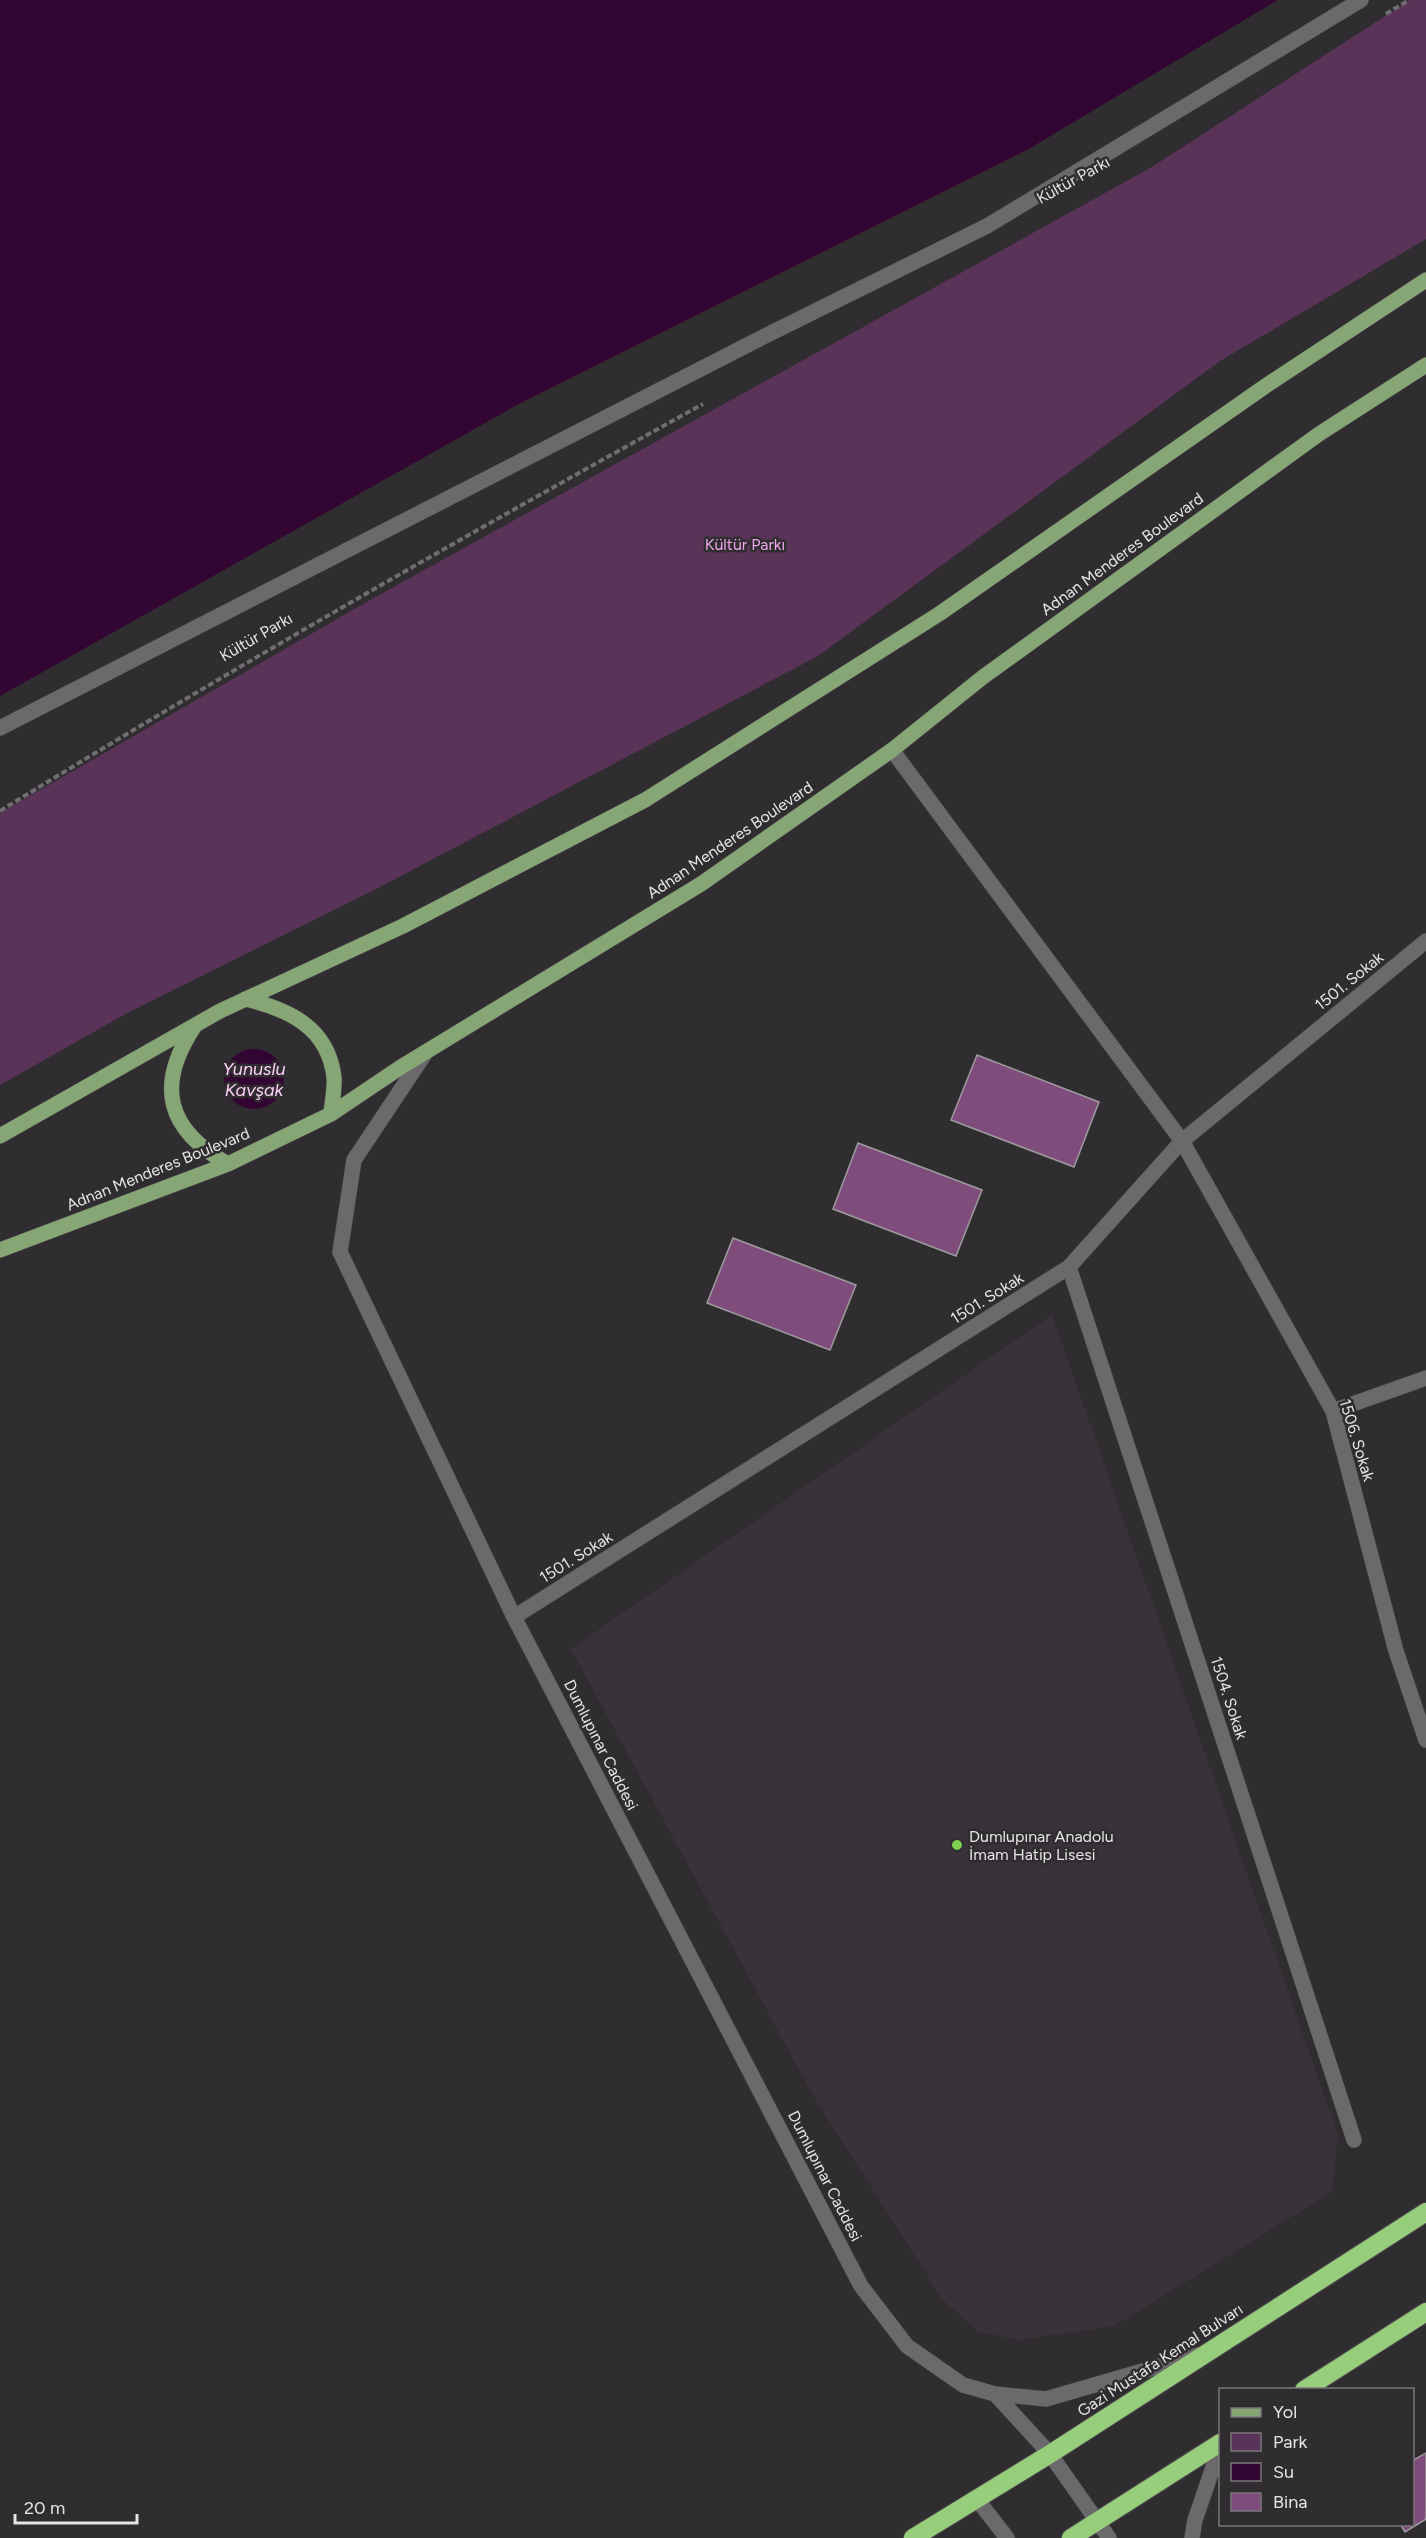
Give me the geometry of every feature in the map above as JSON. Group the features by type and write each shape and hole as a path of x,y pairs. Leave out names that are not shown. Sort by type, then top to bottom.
{"highway":[{"name":"Gazi Mustafa Kemal Bulvarı","path":"913,2538 1050,2454 1426,2212"},
{"path":"1307,2388 1426,2312"},
{"path":"1071,2538 1219,2446"}],"main road":[{"path":"0,1136 195,1024 404,926 645,800 939,614 1267,385 1426,280"},
{"name":"Adnan Menderes Boulevard","path":"0,1250 228,1164 331,1114 701,884 892,750 983,677 1319,434 1426,365"},
{"path":"245,999 294,1015 315,1031 328,1053 334,1078 331,1114"},
{"path":"195,1024 179,1049 171,1075 173,1103 184,1129 203,1150 228,1164"}],"street":[{"name":"Kültür Parkı","path":"0,728 754,341 987,226 1361,0"},
{"name":"1506. Sokak","path":"892,750 1182,1141 1333,1411 1396,1651 1426,1740"},
{"name":"1501. Sokak","path":"514,1617 1069,1267 1182,1141 1426,941"},
{"name":"Dumlupınar Caddesi","path":"424,1055 354,1160 340,1252 514,1617 861,2286 907,2346 963,2385 995,2394 1046,2399 1210,2351"},
{"name":"1504. Sokak","path":"1069,1267 1354,2140"},
{"path":"1333,1411 1426,1378"},
{"path":"995,2394 1050,2454 1109,2538"},
{"path":"1192,2538 1195,2520 1219,2451"},
{"path":"976,2499 1007,2538"}],"path":[{"path":"1378,18 1409,0"},
{"name":"Kültür Parkı","path":"0,811 130,731 467,534 706,402"}],"shaded area":[{"name":"Dumlupınar Anadolu İmam Hatip Lisesi","path":"1052,1315 1338,2135 1332,2192 1114,2326 1017,2340 978,2331 943,2300 814,2097 571,1649"}],"green space":[{"name":"Kültür Parkı","path":"1410,0 1426,0 1426,239 1220,361 818,656 378,888 129,1012 0,1085 0,813 370,600 1152,167"}],"water":[{"path":"0,0 1278,0 1027,150 517,405 0,696"},
{"name":"Yunuslu Kavşak","path":"254,1049 275,1058 284,1079 275,1100 254,1109 233,1100 224,1079 233,1058"}],"building":[{"path":"977,1055 1099,1102 1074,1167 951,1120"},
{"path":"858,1143 982,1190 956,1256 833,1209"},
{"path":"733,1238 856,1285 830,1350 707,1303"},
{"path":"1426,2453 1426,2519 1405,2532 1401,2526 1414,2526 1414,2460"}],"place":[{"name":"Dumlupınar Anadolu İmam Hatip Lisesi","path":"957,1845"}]}
